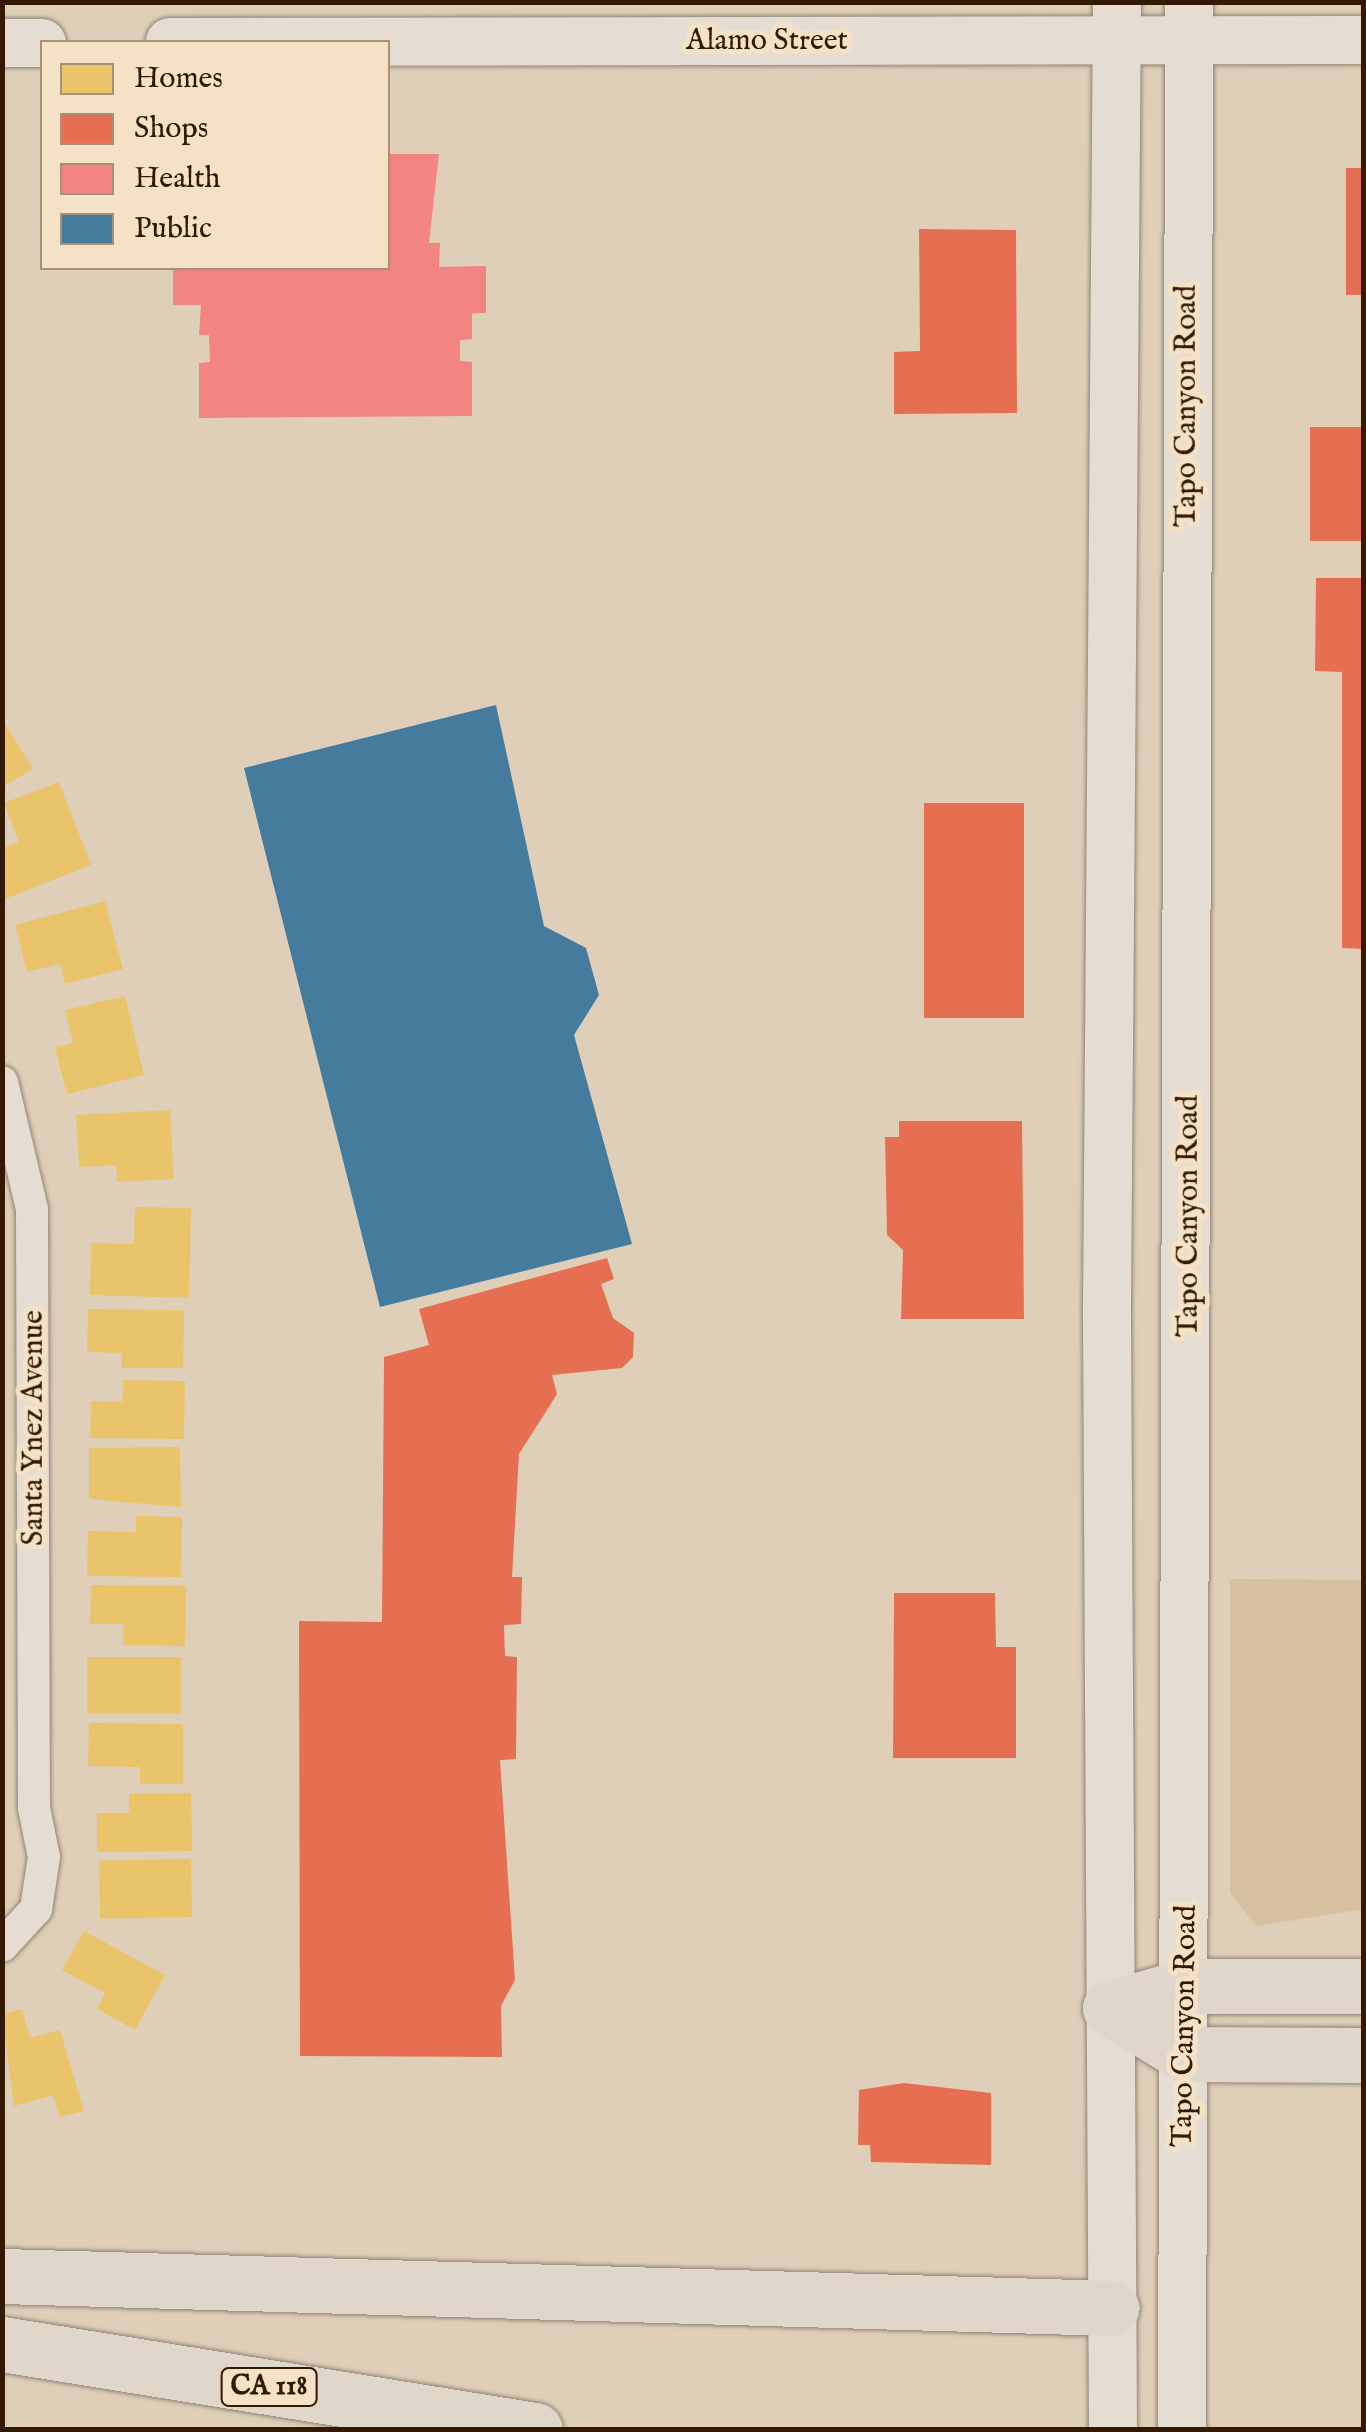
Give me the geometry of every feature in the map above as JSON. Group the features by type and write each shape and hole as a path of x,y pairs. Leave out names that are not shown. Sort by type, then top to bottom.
{"highway":[{"path":"1110,2008 1186,1986 1364,1986"},
{"path":"1110,2008 1185,2054 1364,2055"},
{"path":"2,2276 1112,2308"},
{"name":"CA 118","path":"2,2344 535,2430"}],"main road":[{"name":"Alamo Street","path":"260,40 1116,21 1188,21 1364,40"},
{"path":"1113,2430 1110,2008 1116,21"},
{"name":"Tapo Canyon Road","path":"1182,2430 1188,21"},
{"path":"2,43 40,43"}],"street":[{"name":"Santa Ynez Avenue","path":"2,1082 32,1208 18,1471 34,1779 44,1884 36,1909 2,1946"}],"shaded area":[{"path":"1230,1579 1363,1580 1363,1909 1257,1926 1230,1893"}],"building: Homes":[{"path":"2,719 33,769 2,787"},
{"path":"59,782 91,865 2,900 2,848 19,842 4,803"},
{"path":"105,901 123,969 65,984 60,964 27,972 15,925"},
{"path":"125,996 144,1075 67,1094 55,1047 73,1043 65,1010"},
{"path":"170,1110 174,1179 117,1182 116,1165 79,1167 76,1115"},
{"path":"135,1207 191,1208 189,1298 90,1295 91,1243 134,1244"},
{"path":"88,1309 184,1310 183,1368 122,1368 122,1353 87,1352"},
{"path":"123,1380 185,1381 184,1439 90,1438 91,1401 122,1402"},
{"path":"180,1447 181,1507 89,1499 89,1448"},
{"path":"136,1516 182,1517 181,1577 87,1576 88,1531 136,1532"},
{"path":"91,1585 186,1586 185,1646 123,1645 123,1624 90,1624"},
{"path":"87,1657 181,1657 181,1714 87,1714"},
{"path":"89,1723 183,1724 183,1784 140,1784 140,1767 88,1766"},
{"path":"191,1793 192,1851 97,1852 97,1813 129,1813 129,1794"},
{"path":"191,1859 192,1917 100,1919 99,1861"},
{"path":"84,1931 165,1975 135,2030 97,2009 105,1993 62,1970"},
{"path":"22,2009 30,2038 60,2030 84,2111 60,2117 53,2095 14,2106 2,2014"}],"building: Shops":[{"path":"1346,168 1364,168 1364,295 1346,295"},
{"path":"919,229 1016,230 1017,413 894,414 894,352 920,351"},
{"path":"1310,427 1364,427 1364,541 1310,541"},
{"path":"1316,578 1364,578 1364,949 1342,948 1342,672 1315,671"},
{"path":"924,803 1024,803 1024,1018 924,1018"},
{"path":"899,1121 1022,1121 1024,1319 901,1319 903,1250 887,1235 885,1137 899,1137"},
{"path":"607,1258 614,1279 601,1284 613,1318 634,1333 633,1357 622,1368 552,1375 557,1394 519,1454 512,1577 522,1577 521,1624 504,1625 505,1656 517,1657 516,1759 500,1760 515,1980 501,2006 502,2057 300,2056 299,1621 382,1622 384,1357 429,1345 419,1309"},
{"path":"894,1593 995,1593 996,1647 1016,1647 1016,1758 893,1758"},
{"path":"904,2083 991,2093 991,2165 871,2162 870,2145 858,2145 859,2090"}],"building: Health":[{"path":"390,154 439,154 429,243 440,243 439,267 486,266 486,313 472,313 472,339 460,340 460,361 472,362 472,416 199,418 199,363 210,362 209,335 199,335 201,305 173,305 173,270 390,270"}],"building: Public":[{"path":"496,705 544,926 586,948 599,995 574,1035 632,1244 380,1307 244,768"}]}
